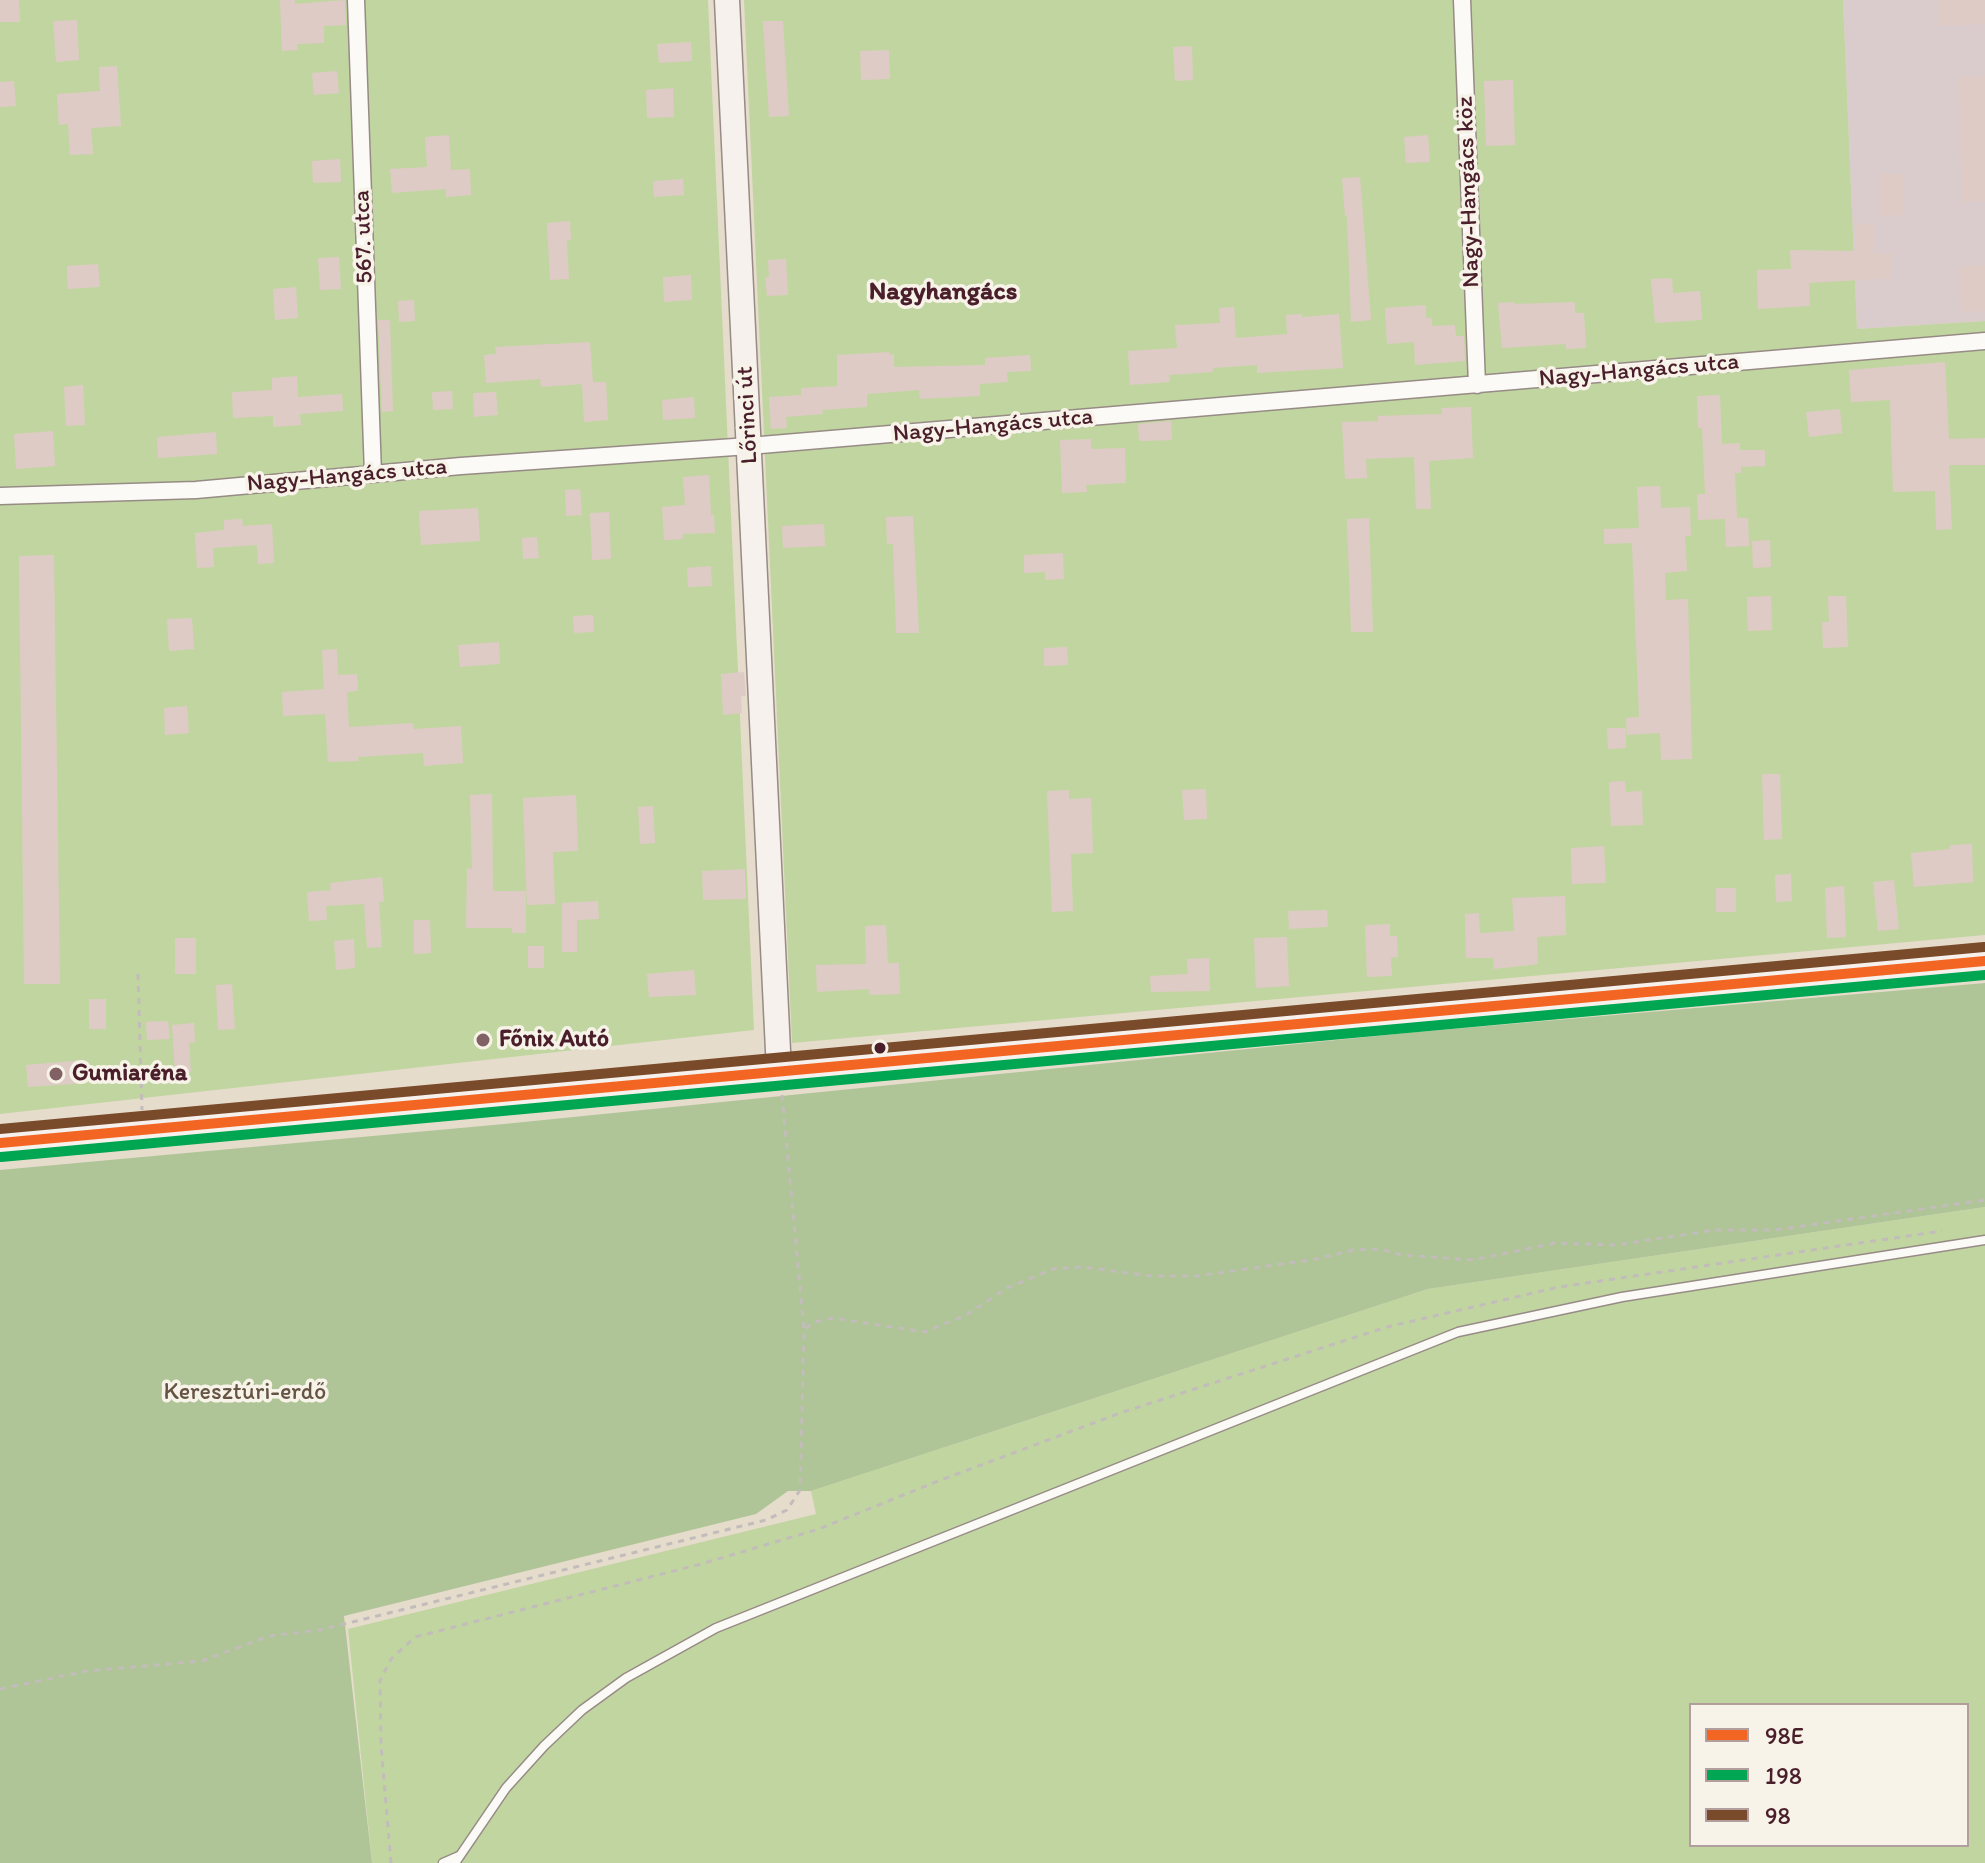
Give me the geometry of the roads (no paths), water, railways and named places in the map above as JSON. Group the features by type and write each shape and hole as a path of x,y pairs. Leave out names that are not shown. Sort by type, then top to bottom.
{"main road":[{"name":"Lőrinci út","path":"727,0 779,1071"},
{"path":"0,1143 1985,961"}],"street":[{"name":"567. utca","path":"356,0 373,474"},
{"name":"Nagy-Hangács köz","path":"1462,0 1477,385"},
{"name":"Nagy-Hangács utca","path":"0,496 196,490 1985,341"}],"lane":[{"path":"443,1863 457,1859 506,1788 582,1710 626,1678 716,1628 1458,1332 1622,1297 1985,1240"}],"place":[{"name":"Főnix Autó","path":"483,1040"},
{"name":"Gumiaréna","path":"56,1074"}],"district":[{"name":"Nagyhangács","path":"943,292"}],"park label":[{"name":"Keresztúri-erdő","path":"245,1393"}]}
